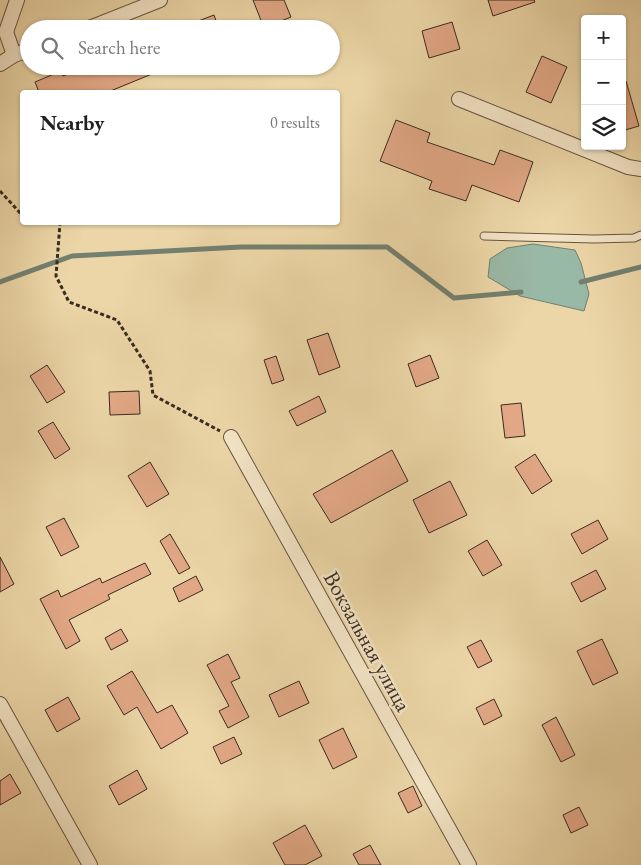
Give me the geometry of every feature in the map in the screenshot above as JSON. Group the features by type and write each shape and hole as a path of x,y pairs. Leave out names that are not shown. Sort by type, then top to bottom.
{"street":[{"path":"14,55 6,32 17,0"},
{"path":"110,20 160,0"},
{"path":"0,64 20,53"},
{"path":"460,99 628,167 641,169"},
{"name":"Вокзальная улица","path":"231,437 469,865"},
{"path":"0,704 90,865"}],"lane":[{"path":"484,236 594,239 634,238 641,235"}],"path":[{"path":"0,191 20,213"},
{"path":"60,225 56,276 69,302 117,320 150,370 153,395 231,437"}],"shaded area":[{"path":"533,244 575,250 581,263 589,294 584,311 520,296 488,277 490,259 507,248"}],"building":[{"path":"253,0 284,0 291,17 284,20 261,20"},
{"path":"488,0 534,0 535,2 493,16"},
{"path":"214,15 216,20 201,20"},
{"path":"452,22 460,49 429,58 422,31"},
{"path":"542,56 567,67 551,103 526,92"},
{"path":"52,75 149,75 113,90 38,90 35,82"},
{"path":"626,81 639,126 626,130"},
{"path":"396,120 430,133 427,142 494,165 500,150 533,162 519,202 472,185 466,201 429,189 432,181 380,161"},
{"path":"328,333 340,367 319,375 307,340"},
{"path":"430,355 439,378 416,387 408,364"},
{"path":"276,356 284,380 272,384 264,360"},
{"path":"47,365 65,392 47,403 30,376"},
{"path":"139,391 140,414 110,415 109,392"},
{"path":"319,396 326,412 297,426 289,411"},
{"path":"521,403 525,436 505,438 501,405"},
{"path":"53,422 70,449 55,459 38,431"},
{"path":"392,450 408,481 331,523 313,494"},
{"path":"535,454 552,481 532,494 515,467"},
{"path":"150,462 169,494 147,507 128,476"},
{"path":"450,481 467,515 429,533 413,500"},
{"path":"64,518 79,547 61,556 46,527"},
{"path":"598,520 608,539 582,554 571,534"},
{"path":"170,534 190,568 179,574 160,541"},
{"path":"487,540 502,565 483,576 468,551"},
{"path":"0,557 14,584 0,592"},
{"path":"145,563 151,574 108,595 110,599 69,620 80,641 66,649 40,599 58,590 61,597 100,578 102,583"},
{"path":"596,570 606,589 581,602 571,583"},
{"path":"196,576 203,590 179,602 173,588"},
{"path":"121,629 128,641 111,650 105,638"},
{"path":"602,639 618,673 593,685 577,651"},
{"path":"481,640 492,661 478,668 467,647"},
{"path":"228,654 240,678 231,682 249,717 228,728 219,711 229,706 207,665"},
{"path":"132,671 157,713 172,705 188,733 161,749 137,707 124,715 107,686"},
{"path":"299,681 309,703 279,717 269,695"},
{"path":"68,697 80,719 57,732 45,710"},
{"path":"494,699 502,716 484,725 476,708"},
{"path":"556,717 575,755 561,762 542,725"},
{"path":"343,728 357,757 333,769 319,740"},
{"path":"234,737 242,754 221,764 213,747"},
{"path":"137,770 147,789 119,805 109,786"},
{"path":"10,774 21,793 0,805 0,781"},
{"path":"413,786 422,806 408,813 398,793"},
{"path":"579,807 588,825 571,833 563,815"},
{"path":"305,825 322,856 305,865 285,865 273,843"},
{"path":"370,845 381,865 359,865 353,854"}],"waterway":[{"path":"0,282 72,256 241,247 387,247 454,298 521,292"},
{"path":"581,282 641,267"}]}
